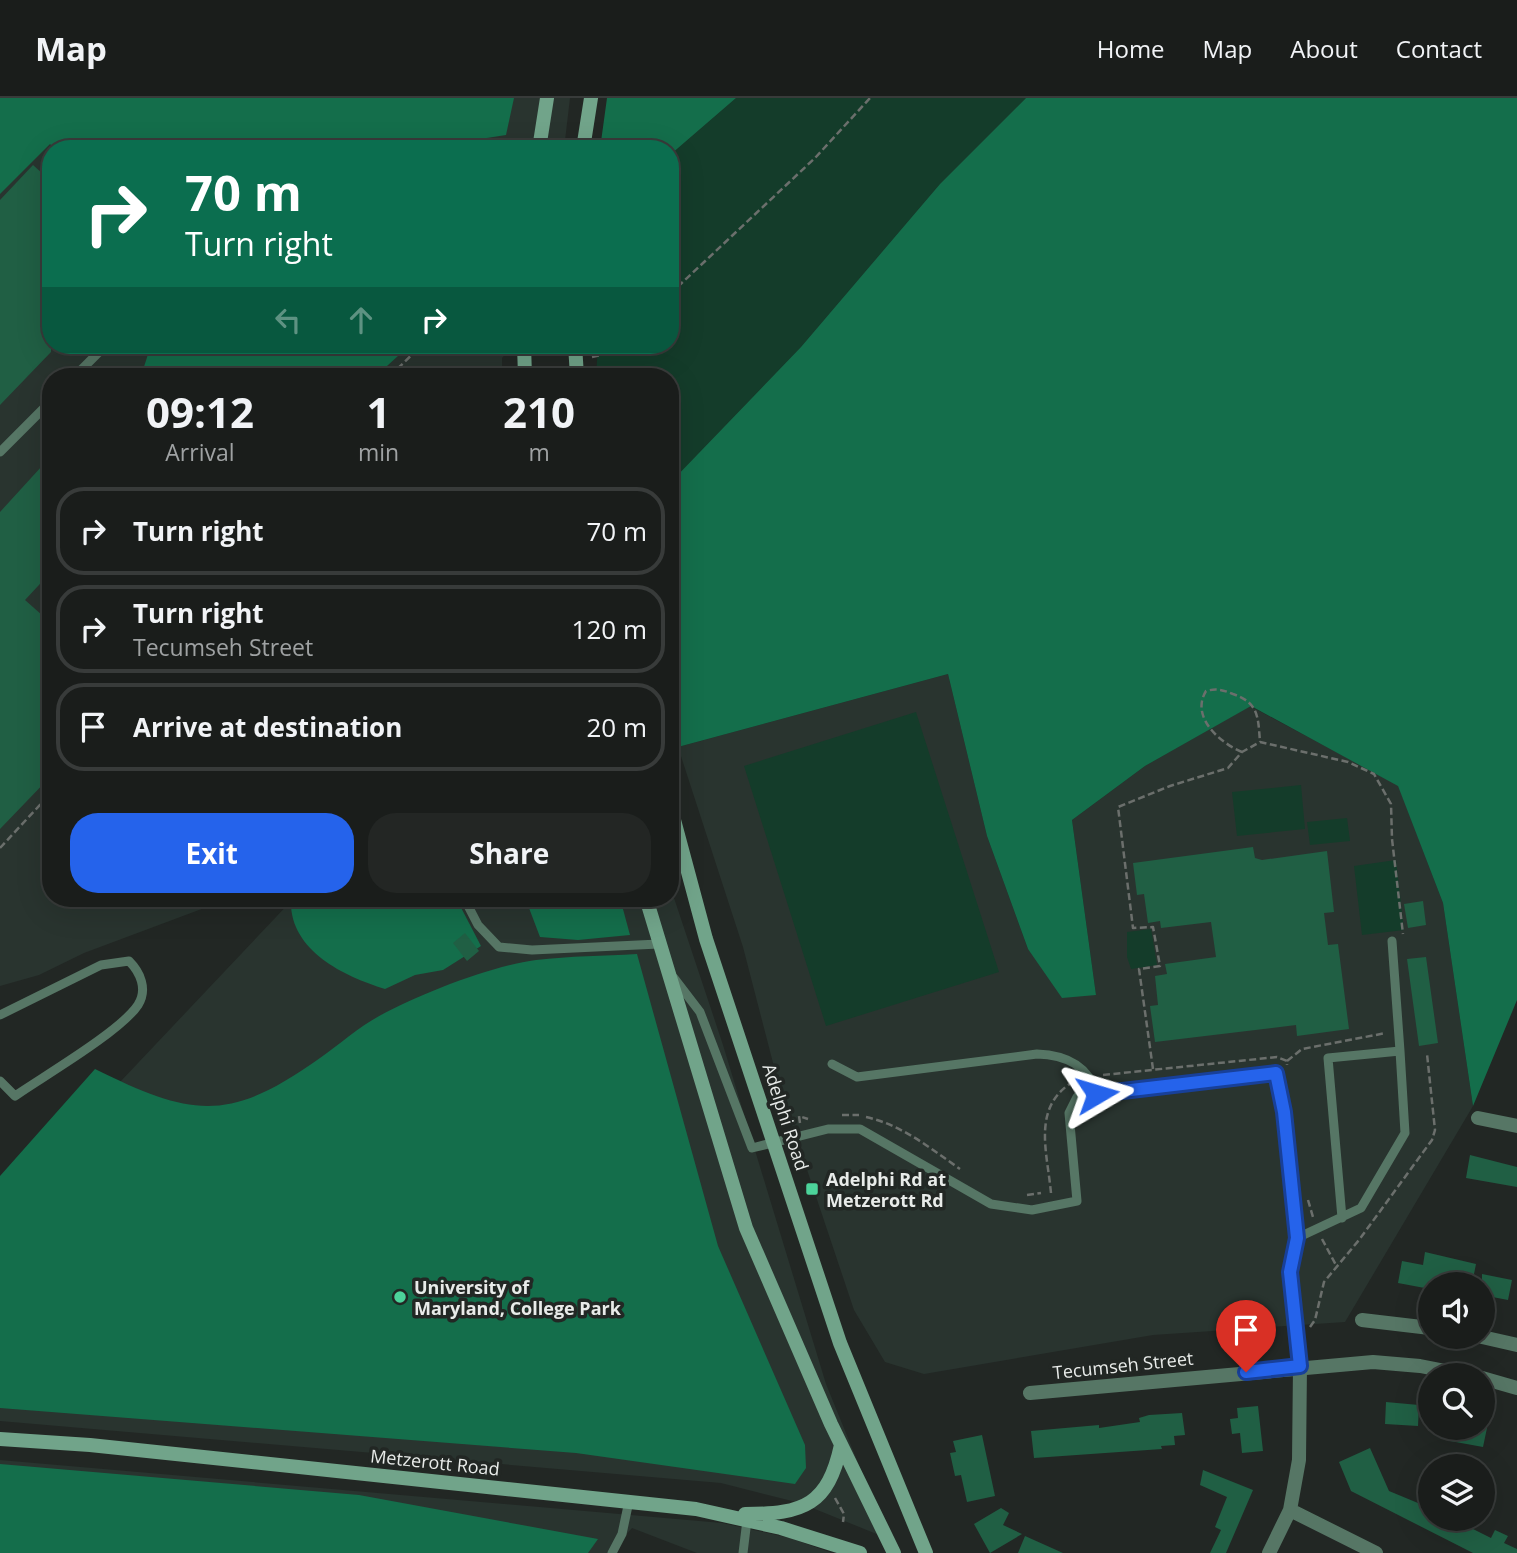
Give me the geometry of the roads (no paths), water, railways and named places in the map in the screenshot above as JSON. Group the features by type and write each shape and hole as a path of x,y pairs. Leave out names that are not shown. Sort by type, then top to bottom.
{"main road":[{"path":"540,140 547,98"},
{"path":"584,140 591,98"},
{"name":"Adelphi Road","path":"679,838 706,939 840,1343 926,1553"},
{"path":"649,907 746,1228 841,1445 894,1553"},
{"name":"Metzerott Road","path":"0,1439 90,1445 629,1502 747,1520 860,1553"},
{"path":"722,1515 785,1514 815,1499 834,1475 841,1445"}],"street":[{"path":"1478,1118 1517,1126"},
{"path":"1362,1320 1418,1327"},
{"path":"1495,1340 1517,1345"},
{"name":"Tecumseh Street","path":"1030,1393 1300,1366 1373,1362 1418,1366"},
{"path":"1269,1553 1290,1510 1299,1460 1300,1366"},
{"path":"1495,1382 1517,1388"},
{"path":"1290,1510 1376,1553"}],"lane":[{"path":"83,368 97,354"},
{"path":"0,452 42,410"},
{"path":"469,907 478,925 499,947 532,950 659,944"},
{"path":"1297,1238 1362,1208 1405,1133 1392,941"},
{"path":"0,1015 101,965 128,961 139,972 142,988 139,1004 119,1024 15,1096 0,1081"},
{"path":"667,968 700,1012 746,1139 752,1148 828,1129 860,1129 991,1205 1032,1210 1076,1200 1069,1113 1077,1097 1276,1073 1284,1112 1297,1238 1290,1272 1300,1366"},
{"path":"1342,1218 1328,1058 1399,1051"},
{"path":"832,1064 857,1077 1037,1054 1066,1059 1092,1076 1097,1094"},
{"path":"612,1553 622,1534 629,1502"},
{"path":"743,1553 747,1520"}],"place":[{"name":"Adelphi Rd at Metzerott Rd","path":"812,1189"},
{"name":"University of Maryland, College Park","path":"400,1297"}]}
